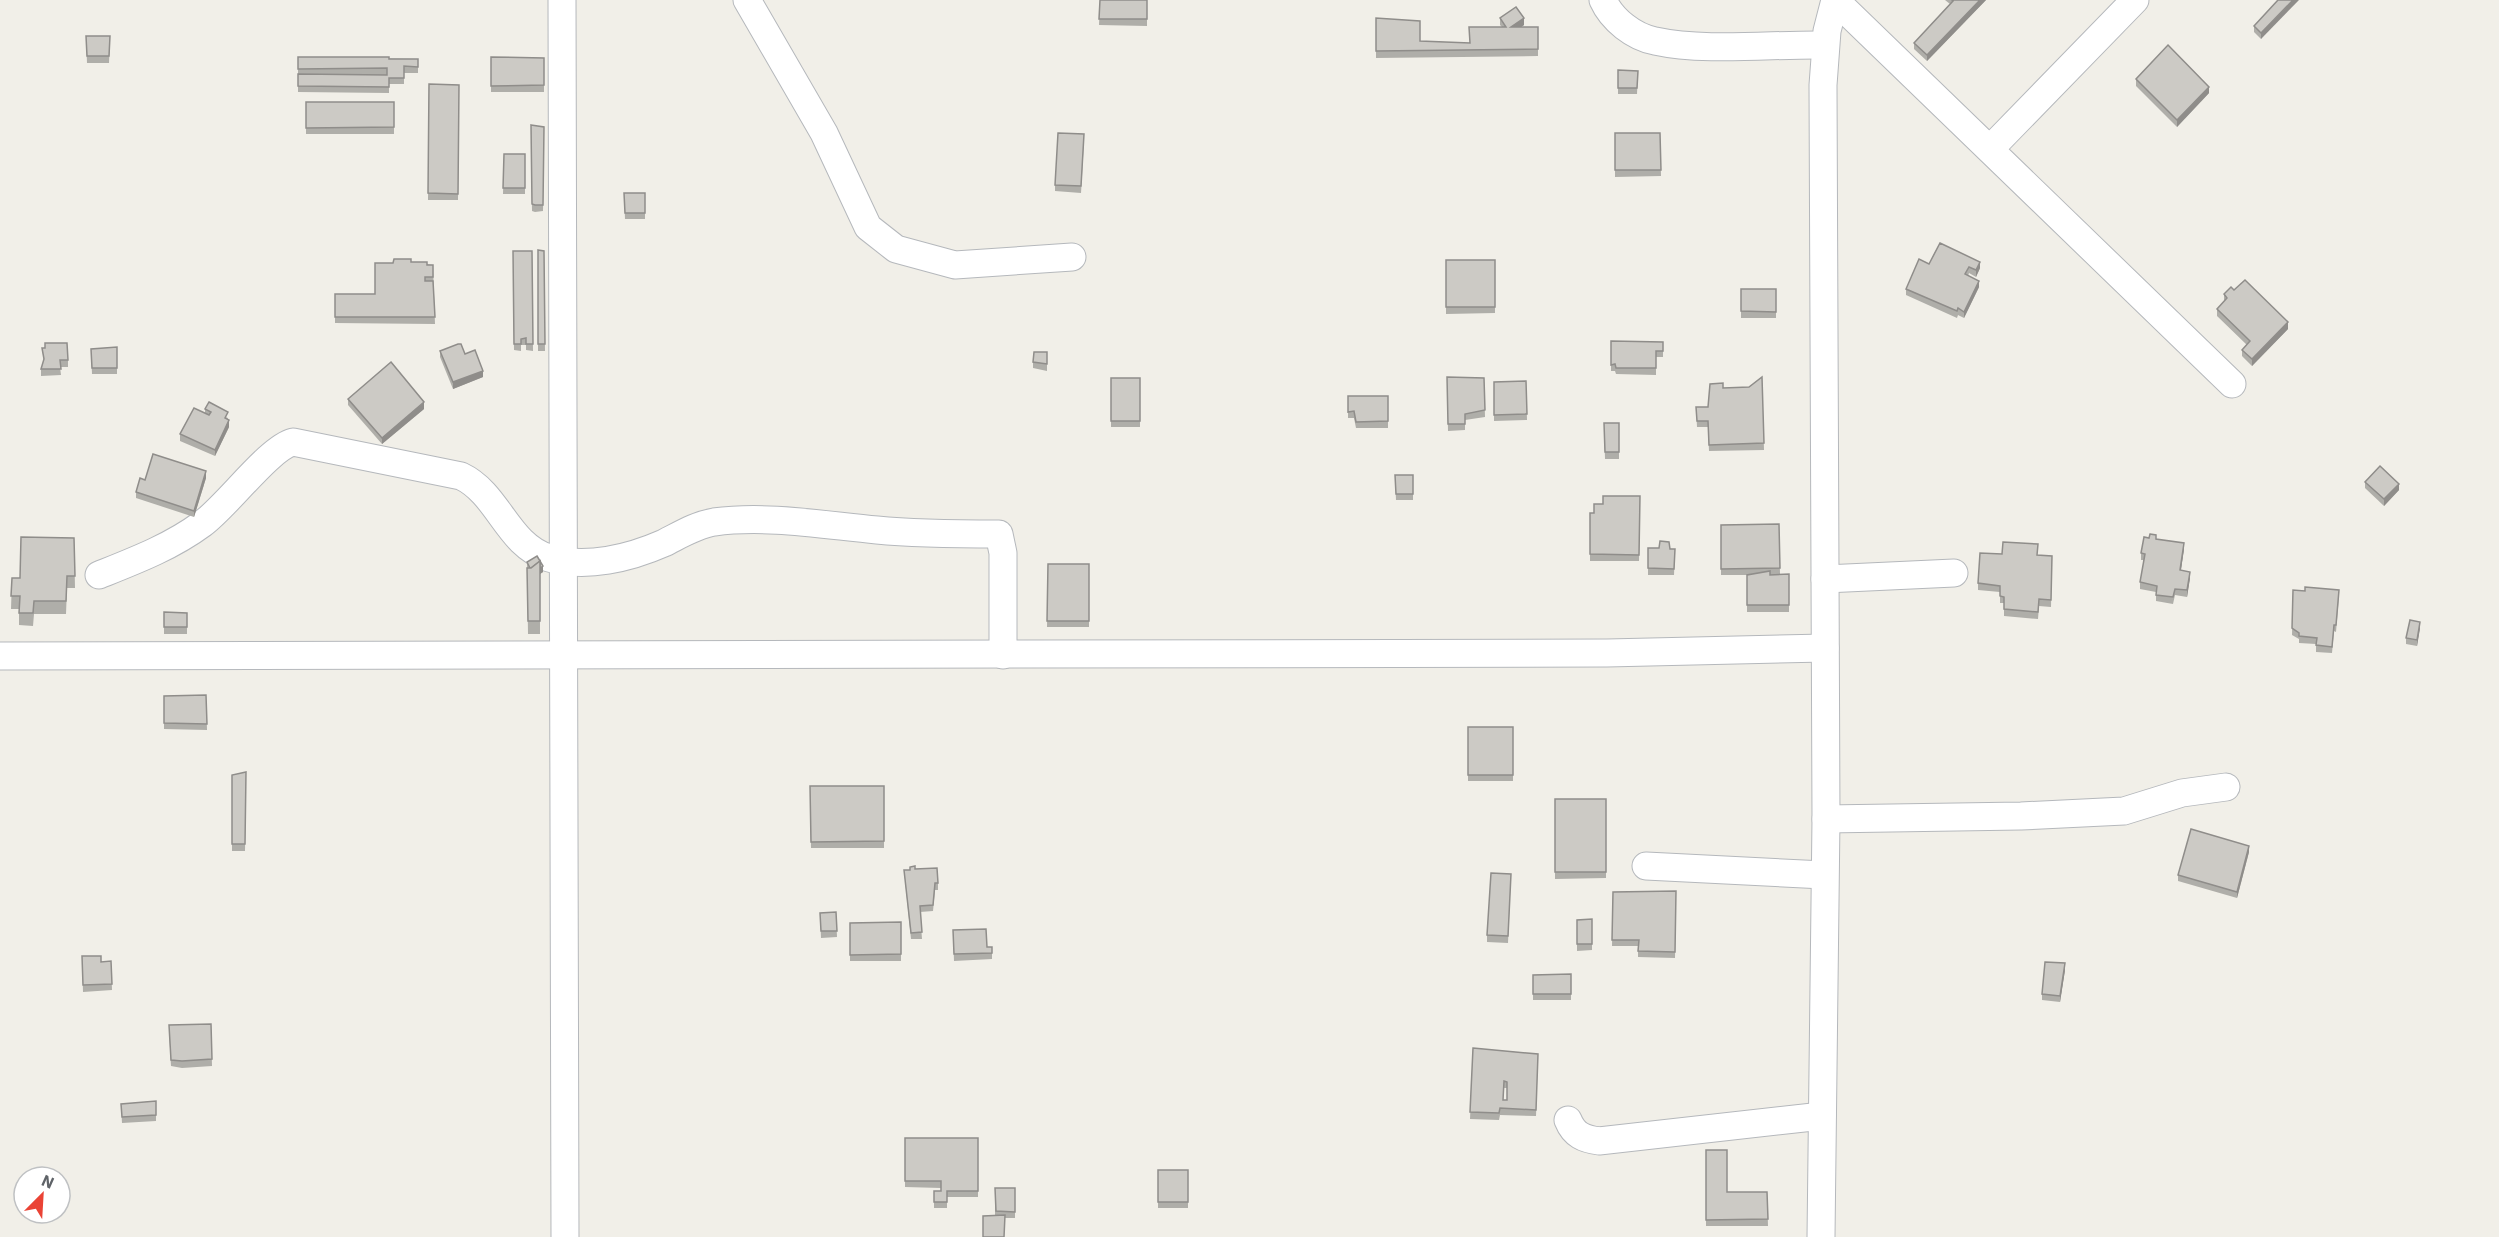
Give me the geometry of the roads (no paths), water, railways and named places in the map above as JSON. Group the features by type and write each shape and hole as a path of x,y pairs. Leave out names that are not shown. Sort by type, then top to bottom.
{"street":[{"path":"562,0 566,655 566,1237"},
{"path":"747,0 824,133 868,227 896,249 955,265 1072,257"},
{"path":"1603,0 1612,16 1641,36 1653,41 1719,46 1825,45"},
{"path":"1821,1237 1826,819 1823,97 1825,45 1829,18 1835,0 1991,148 2232,384"},
{"path":"1991,148 2135,0"},
{"path":"99,575 152,553 201,525 235,495 281,447 293,442 461,476 478,486 516,537 547,557 565,562 618,560 705,524 744,518 907,533 999,534 1004,553 1003,655"},
{"path":"1825,579 1954,573"},
{"path":"0,656 1607,653 1825,648"},
{"path":"1826,819 2021,816 2124,811 2182,793 2226,787"},
{"path":"1646,866 1824,875"},
{"path":"1568,1120 1571,1128 1586,1140 1599,1141 1822,1116"}]}
